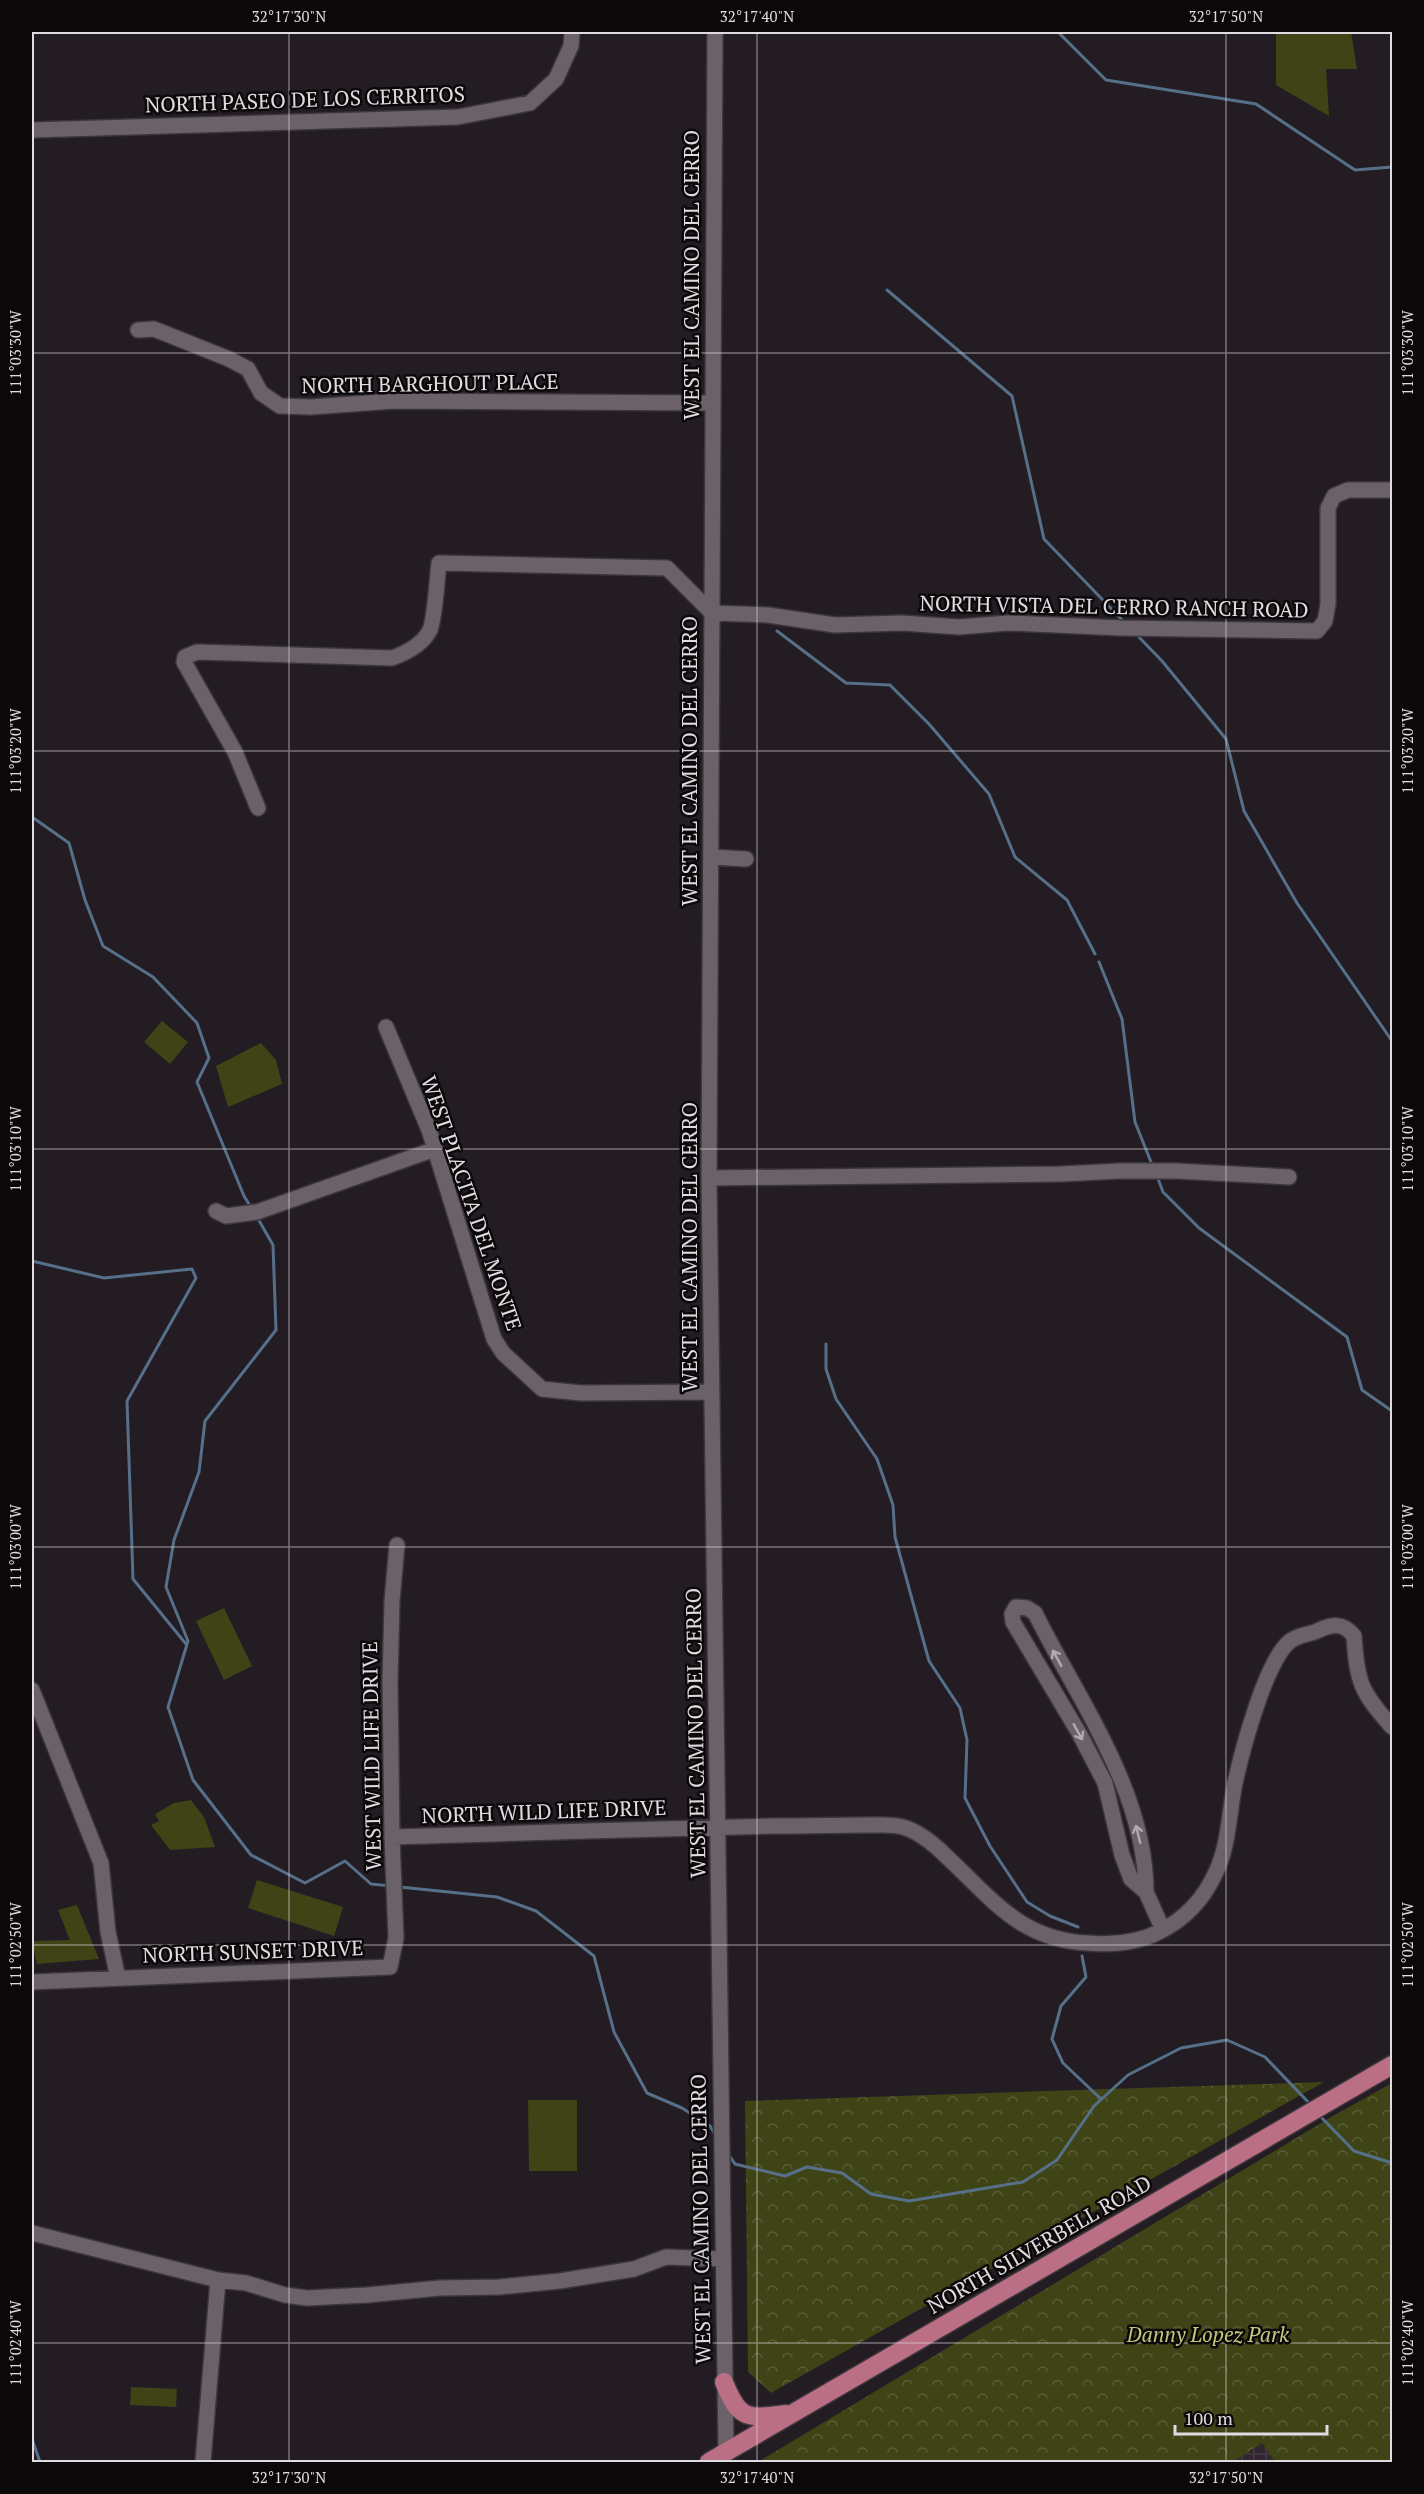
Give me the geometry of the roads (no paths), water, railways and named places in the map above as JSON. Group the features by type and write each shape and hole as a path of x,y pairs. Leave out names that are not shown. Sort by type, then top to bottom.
{"main road":[{"name":"NORTH SILVERBELL ROAD","path":"709,2463 726,2457 794,2413 1392,2065"},
{"path":"724,2382 733,2404 744,2414 758,2418 794,2413"}],"street":[{"name":"NORTH PASEO DE LOS CERRITOS","path":"32,130 458,117 530,103 556,79 571,46 572,32"},
{"name":"WEST EL CAMINO DEL CERRO","path":"715,32 710,1178 726,2457"},
{"name":"NORTH BARGHOUT PLACE","path":"138,330 154,329 248,369 261,393 280,406 333,406 394,401 713,403"},
{"name":"NORTH VISTA DEL CERRO RANCH ROAD","path":"712,613 768,615 835,625 902,624 959,627 1008,624 1317,631 1325,621 1328,604 1328,508 1334,496 1348,490 1392,490"},
{"path":"258,808 235,752 184,662 185,657 192,652 392,658 406,653 420,642 430,629 439,563 667,568 712,613"},
{"name":"WEST EL CAMINO DEL CERRO","path":"711,857 746,859"},
{"name":"WEST PLACITA DEL MONTE","path":"386,1027 435,1149 494,1339 503,1353 542,1389 581,1393 712,1392"},
{"path":"216,1211 226,1216 256,1212 435,1149"},
{"path":"710,1178 1060,1174 1120,1171 1176,1171 1289,1177"},
{"name":"WEST WILD LIFE DRIVE","path":"390,1966 396,1938 390,1682 392,1601 397,1545"},
{"path":"1146,1892 1131,1879 1122,1855 1105,1783 1079,1732 1013,1622 1012,1614 1016,1607 1027,1608 1035,1613 1119,1772 1137,1829 1146,1868 1146,1892 1163,1930"},
{"name":"NORTH WILD LIFE DRIVE","path":"392,1837 900,1825 938,1847 978,1888 1032,1931 1067,1942 1121,1943 1145,1939 1163,1930 1189,1913 1208,1889 1218,1870 1224,1851 1240,1760 1251,1723 1269,1677 1287,1643 1297,1637 1334,1625 1356,1627 1354,1636 1358,1676 1371,1703 1392,1727"},
{"path":"32,1690 102,1863 108,1932 118,1978"},
{"name":"NORTH SUNSET DRIVE","path":"32,1982 390,1966"},
{"path":"32,2234 218,2280 246,2283 285,2295 307,2298 440,2288 499,2287 560,2281 634,2269 666,2257 723,2259"},
{"path":"203,2463 218,2280"}],"waterway":[{"path":"1058,32 1106,80 1256,104 1355,170 1392,167"},
{"path":"887,290 1012,396 1044,539 1125,623"},
{"path":"777,631 846,683 890,685 929,724 989,794 1015,857 1067,900 1095,954"},
{"path":"1136,634 1162,661 1226,739 1244,811 1297,903 1392,1041"},
{"path":"32,817 69,843 85,900 103,946 153,977 197,1023 209,1058 197,1082 244,1196 252,1209"},
{"path":"1099,962 1122,1019 1135,1122 1153,1167"},
{"path":"1157,1176 1163,1192 1199,1228 1347,1337 1362,1390 1392,1411"},
{"path":"257,1217 273,1245 276,1330 205,1421 199,1472 174,1540 166,1587 188,1641 168,1707 193,1780 251,1855 305,1883 345,1861 371,1884 391,1886"},
{"path":"32,1261 104,1278 192,1269 196,1278 127,1401 133,1579 186,1644"},
{"path":"826,1344 826,1369 836,1399 877,1459 893,1505 895,1537 929,1661 960,1708 967,1740 965,1798 990,1846 1027,1902 1050,1916 1078,1927"},
{"path":"400,1887 497,1897 536,1911 594,1956 614,2032 647,2093 682,2108 710,2126 715,2134"},
{"path":"1082,1956 1086,1977 1061,2006 1052,2039 1063,2063 1101,2099"},
{"path":"727,2152 735,2164 785,2176 807,2167 842,2173 871,2194 909,2201 1023,2182 1057,2160 1094,2106 1128,2075 1181,2048 1227,2040 1265,2057 1310,2104"},
{"path":"1318,2114 1354,2151 1392,2163"},
{"path":"32,2439 40,2462"}],"park label":[{"name":"Danny Lopez Park","path":"1208,2334"}]}
